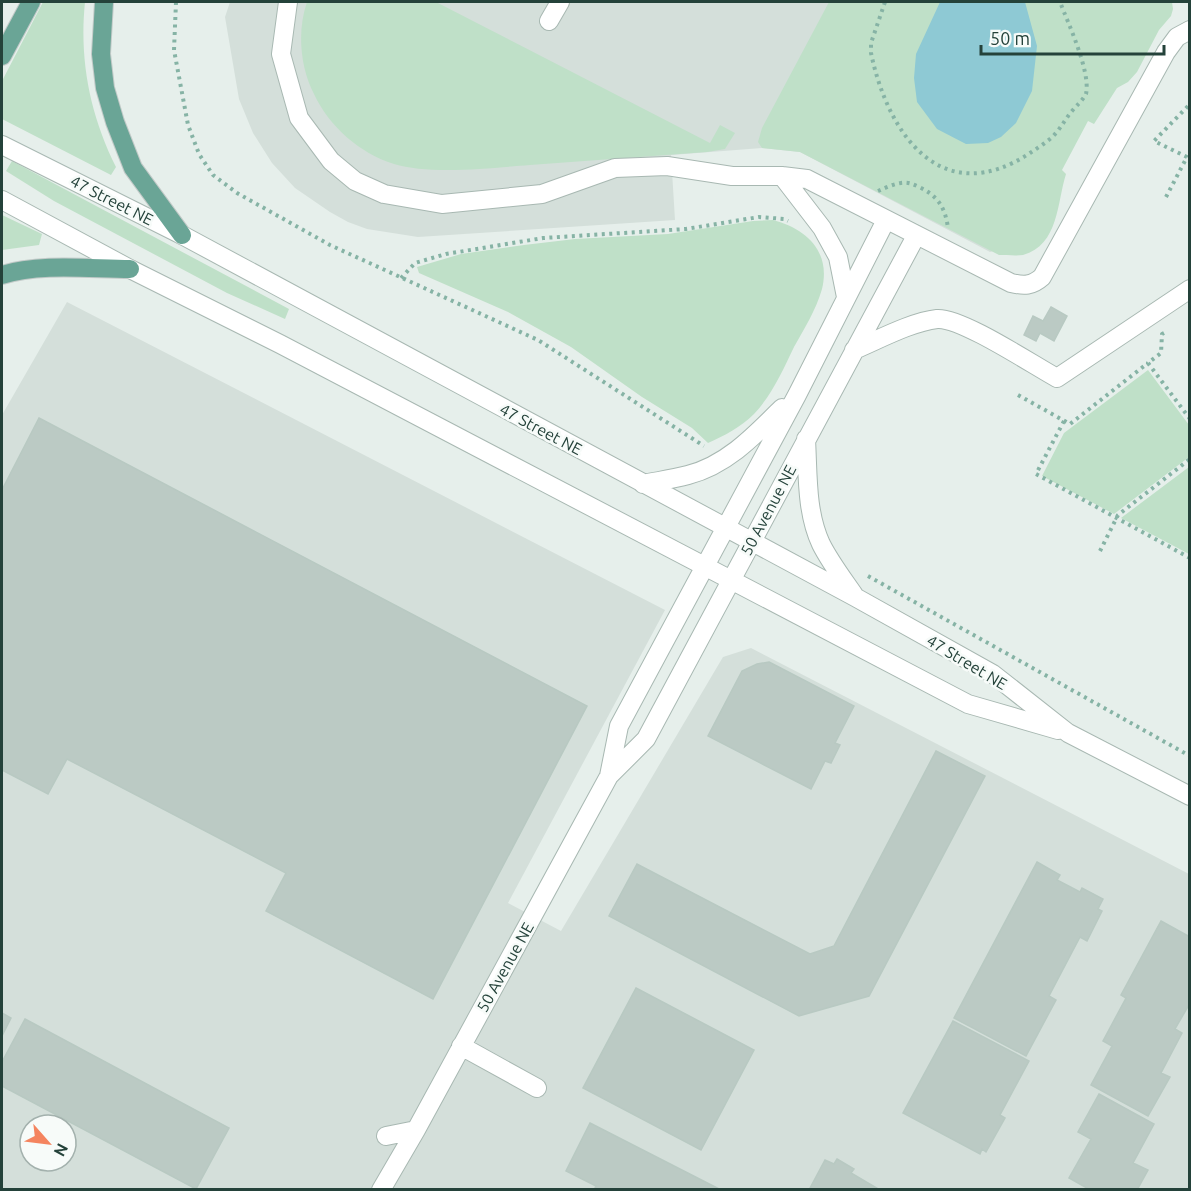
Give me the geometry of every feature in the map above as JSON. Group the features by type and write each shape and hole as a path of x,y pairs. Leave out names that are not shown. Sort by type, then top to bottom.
{"main road":[{"path":"2,56 32,2"},
{"path":"104,2 101,54 105,88 115,122 133,168 182,236"},
{"path":"2,275 15,271 47,268 130,269"}],"street":[{"path":"288,2 280,54 299,118 331,161 356,182 384,194 442,204 543,194 615,168 667,166 732,176 782,176 807,179 1011,283 1029,285 1042,277 1166,52 1177,37 1190,30"},
{"path":"549,21 560,2"},
{"name":"47 Street NE","path":"2,145 182,236 643,484 752,540 993,674 1068,733 1190,796"},
{"path":"782,176 817,220 838,257 846,297"},
{"name":"47 Street NE","path":"2,200 130,269 280,344 968,704 1068,733"},
{"name":"50 Avenue NE","path":"609,776 619,726 796,395 886,220"},
{"name":"50 Avenue NE","path":"381,1190 609,776 646,739 916,236"},
{"path":"854,350 901,330 938,319 965,326 1057,378 1190,289"},
{"path":"643,484 690,475 713,464 743,446 796,395"},
{"path":"806,438 812,521 822,545 855,597"},
{"path":"461,1046 537,1088"},
{"path":"386,1136 416,1130"}],"path":[{"path":"176,2 174,50 188,125 199,154 213,175 237,193 330,245 538,340 708,449"},
{"path":"885,2 871,43 871,52 888,106 906,135 926,158 955,173 969,175 1002,168 1037,148 1054,135 1086,94 1088,86 1078,50 1060,2"},
{"path":"1166,197 1187,157 1154,141 1190,104"},
{"path":"877,191 903,182 912,183 935,196 942,204 947,216 948,229"},
{"path":"401,278 415,263 446,254 543,238 686,229 759,217 784,219 792,223"},
{"path":"1018,395 1070,424 1161,353 1162,334 1171,328"},
{"path":"1148,363 1190,419"},
{"path":"1064,420 1036,474 1190,558"},
{"path":"1100,551 1118,514 1190,459"},
{"path":"863,573 1190,756"}],"shaded area":[{"path":"230,2 1145,2 1004,248 990,252 800,152 762,148 671,155 675,220 418,237 367,229 330,212 295,188 272,163 253,133 239,99 225,17"},
{"path":"67,302 665,610 508,903 561,931 723,657 751,648 1189,874 1189,1189 2,1190 2,415"}],"green space":[{"path":"43,2 85,2 84,45 88,87 99,127 116,167 111,175 2,119 2,81"},
{"path":"307,2 436,2 710,143 720,125 735,133 725,149 707,152 461,170 425,169 394,164 369,153 346,137 320,106 309,83 303,61 301,37"},
{"path":"829,2 1172,2 1173,9 1137,72 1128,82 1117,88 1094,124 1088,121 1062,170 1066,174 1055,221 1044,242 1035,250 1023,255 999,255 800,152 762,148 758,142 762,128"},
{"path":"12,161 289,309 285,319 227,293 54,201 6,171"},
{"path":"2,215 42,234 39,245 2,250"},
{"path":"773,220 796,229 814,244 823,264 822,289 810,319 766,399 744,423 708,443 692,428 642,397 571,347 508,312 419,273 417,267 461,254 524,245 575,239 668,234"},
{"path":"1148,370 1189,425 1189,457 1114,514 1042,476 1064,433"},
{"path":"1189,467 1189,554 1121,518"}],"water":[{"path":"940,2 1025,2 1037,46 1032,91 1016,123 1001,137 988,143 966,144 937,129 917,102 914,78 916,54"}],"building":[{"path":"1051,307 1067,316 1054,341 1040,333 1036,341 1024,335 1033,316 1043,321"},
{"path":"39,418 587,706 433,999 266,911 286,873 67,759 48,794 2,770 2,490"},
{"path":"769,662 854,706 835,743 840,745 831,763 825,761 811,789 708,736 742,671 757,664"},
{"path":"936,751 985,776 869,996 799,1016 609,916 637,864 810,954 834,946"},
{"path":"1037,862 1060,875 1057,880 1080,892 1082,888 1103,899 1098,909 1102,911 1087,941 1080,937 1049,996 1056,1000 1026,1056 954,1018"},
{"path":"1161,921 1190,937 1190,1003 1175,1029 1182,1033 1161,1073 1170,1077 1148,1116 1091,1085 1112,1046 1103,1041 1126,998 1121,995"},
{"path":"636,988 754,1050 701,1150 583,1088"},
{"path":"2,1013 11,1018 2,1036"},
{"path":"25,1019 229,1128 196,1189 78,1126 78,1113 53,1113 2,1086 2,1062"},
{"path":"953,1021 1029,1061 1000,1115 1005,1118 986,1152 982,1149 980,1154 903,1113"},
{"path":"1099,1094 1154,1124 1133,1163 1148,1170 1137,1190 1086,1190 1087,1188 1069,1178 1091,1139 1078,1132"},
{"path":"590,1123 721,1190 594,1190 596,1186 566,1171"},
{"path":"837,1159 854,1169 851,1173 880,1190 809,1190 825,1160 834,1164"}]}
